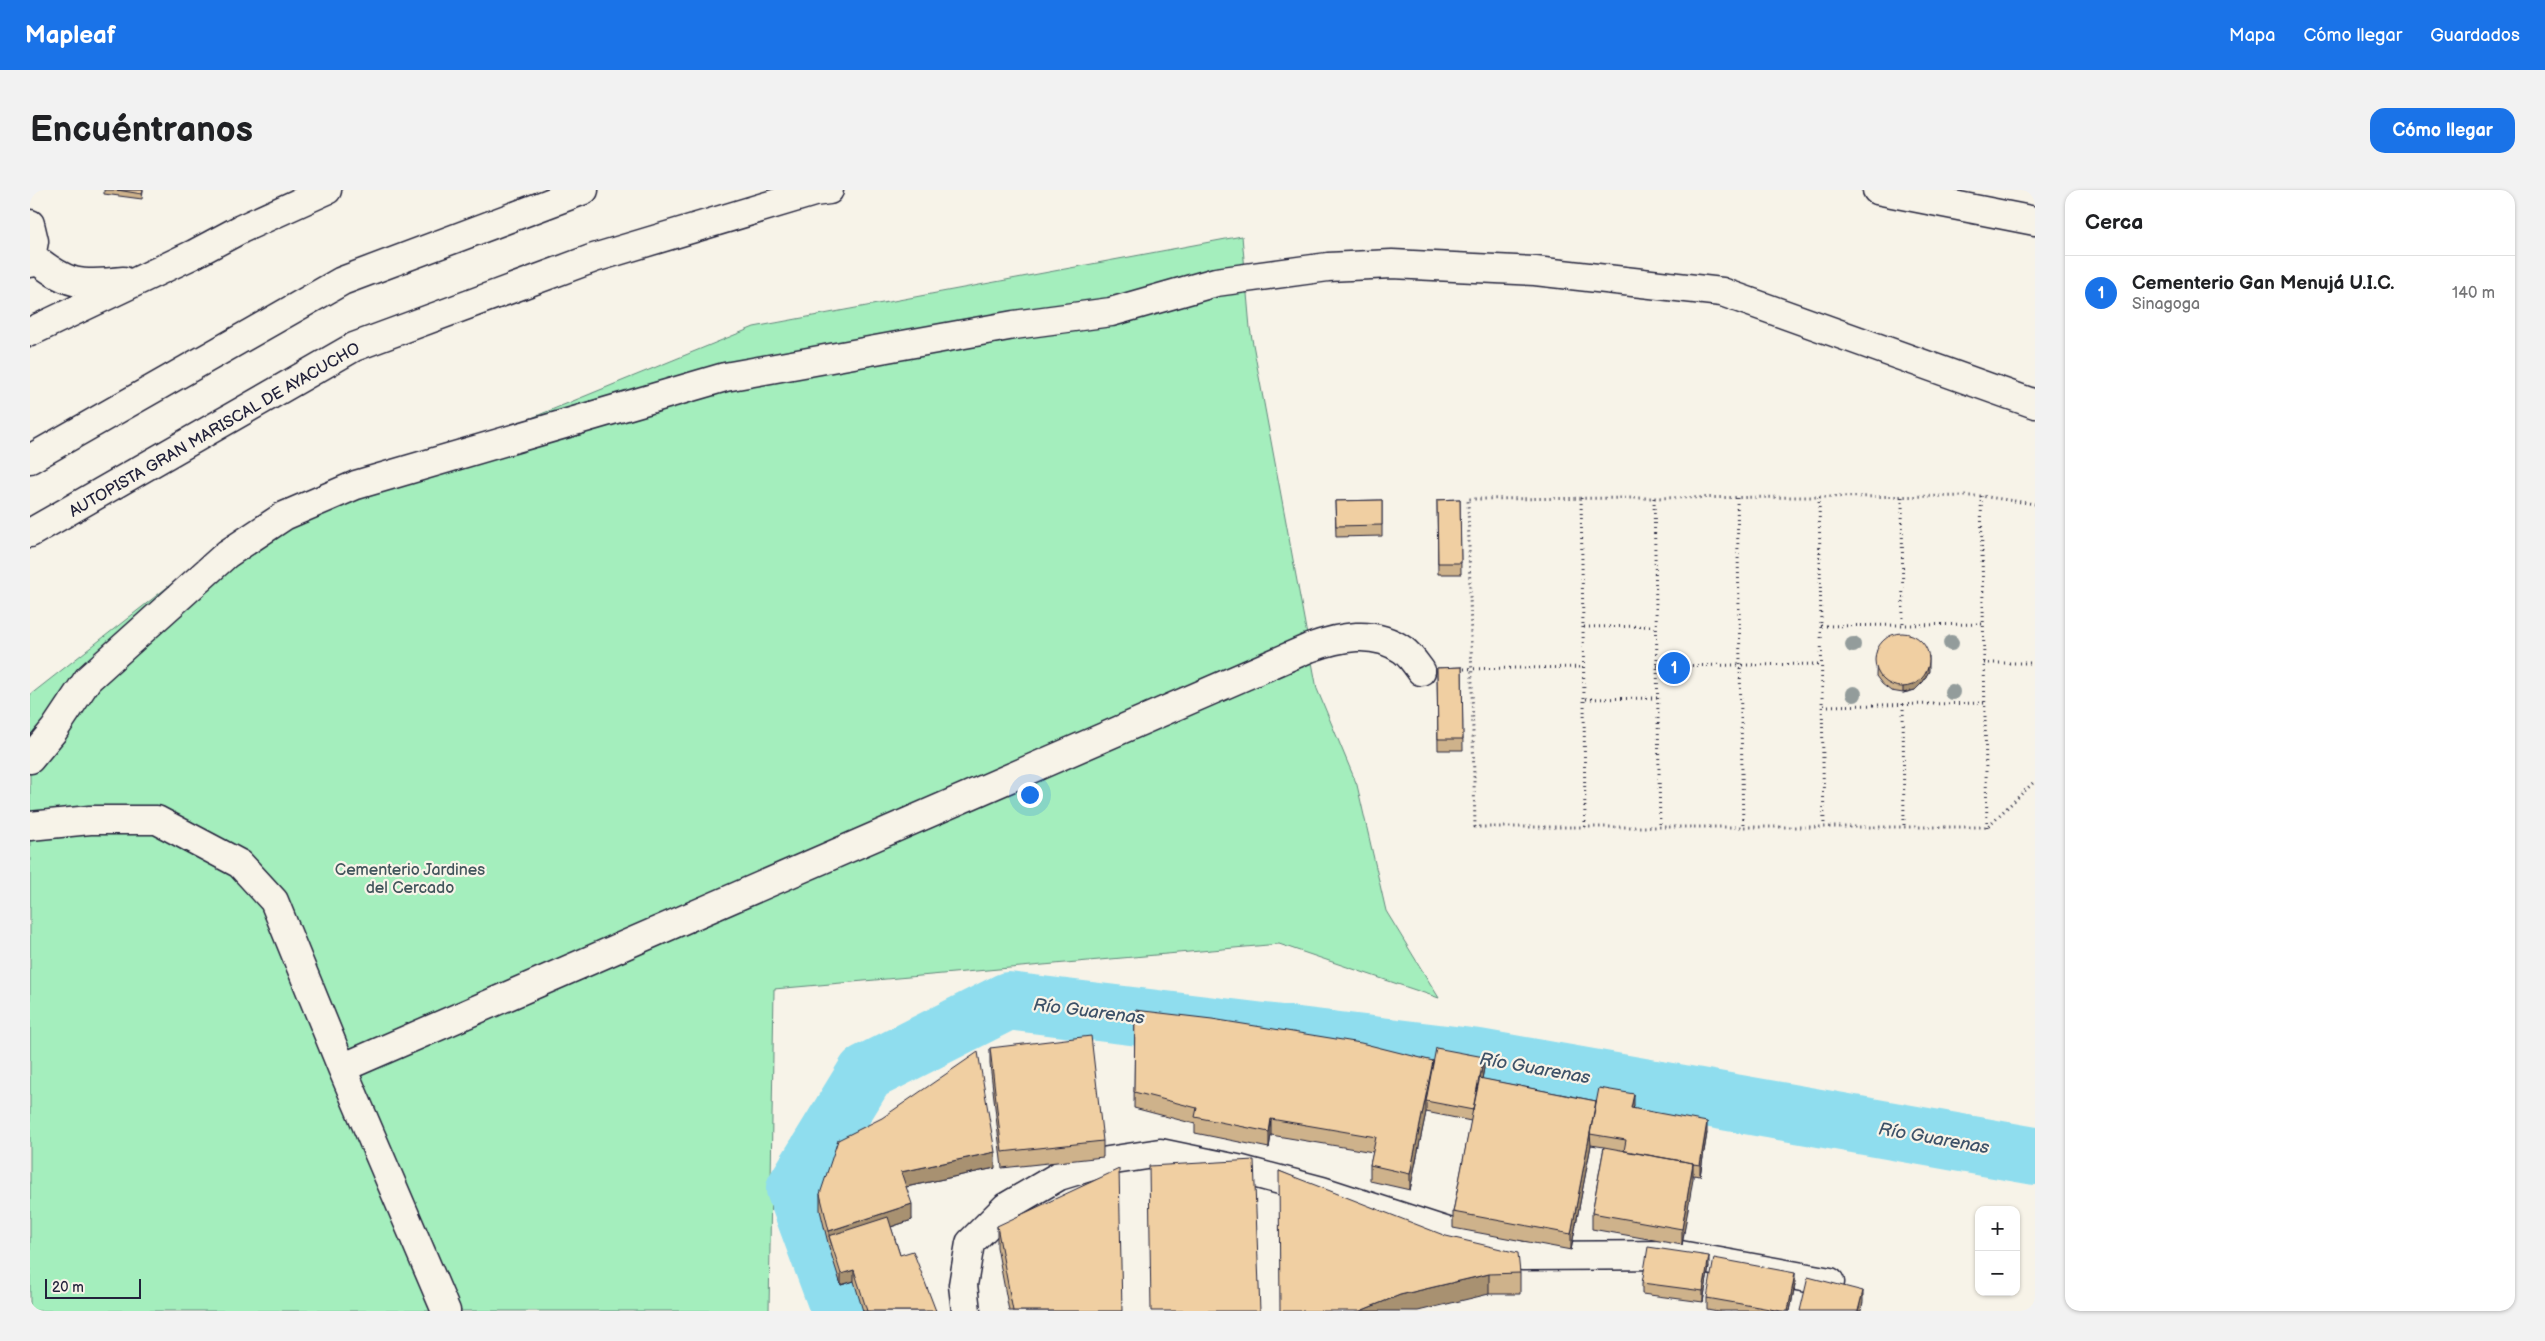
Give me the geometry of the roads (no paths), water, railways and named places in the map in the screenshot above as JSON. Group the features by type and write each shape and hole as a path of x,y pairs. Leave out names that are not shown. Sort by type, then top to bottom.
{"main road":[{"path":"30,332 241,229 327,190"},
{"path":"30,459 342,281 584,190"},
{"name":"AUTOPISTA GRAN MARISCAL DE AYACUCHO","path":"30,533 354,347 594,258 814,192 829,190"},
{"path":"1877,190 2035,221"},
{"path":"30,224 34,241 31,259 55,275 77,283 96,284 143,278"},
{"path":"30,759 54,730 88,679 226,554 284,516 356,485 725,377 995,328 1112,312 1216,282 1328,268 1392,264 1536,271 1722,292 2035,404"},
{"path":"342,1068 1308,648 1328,641 1355,636 1381,640 1403,650 1421,671"},
{"path":"30,826 90,820 157,820 240,864 274,901 342,1068 446,1311"},
{"path":"966,1311 963,1285 970,1243 1006,1207 1059,1176 1108,1161 1160,1153 1242,1170 1322,1190 1522,1256 1680,1255 1830,1282"}],"waterway":[{"name":"Río Guarenas","path":"840,1311 795,1189 866,1073 1008,1001 1479,1058 2035,1156"}],"place":[{"name":"Cementerio Gan Menujá U.I.C.","path":"1674,668"}],"park label":[{"name":"Cementerio Jardines del Cercado","path":"410,878"}]}
